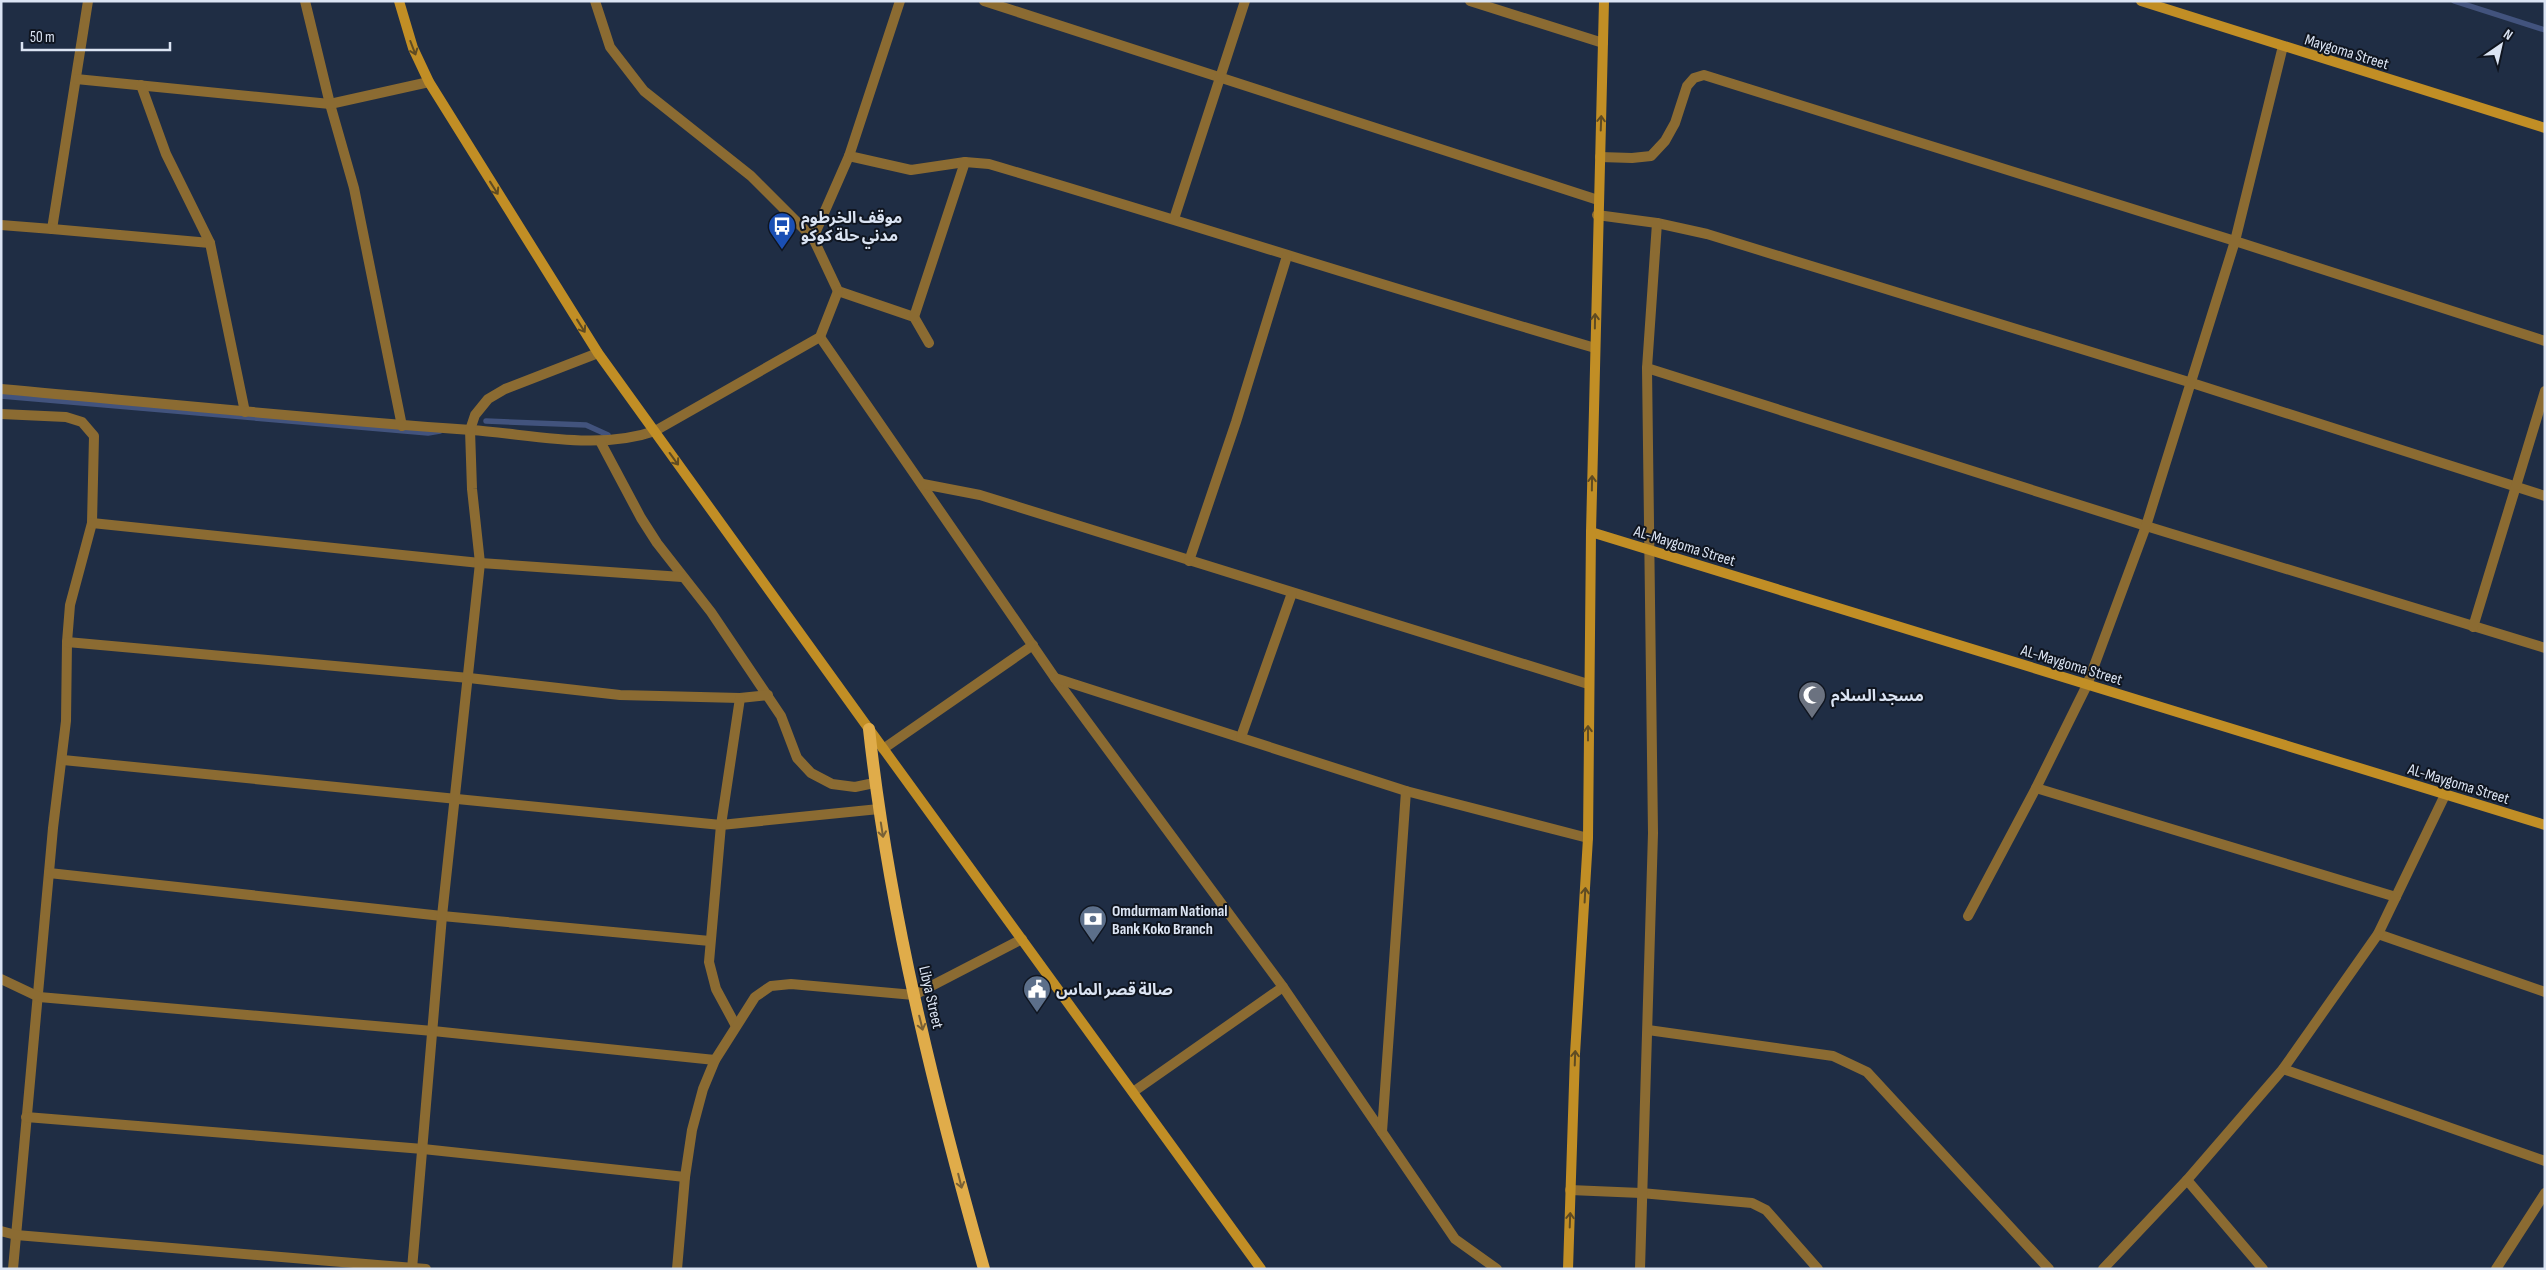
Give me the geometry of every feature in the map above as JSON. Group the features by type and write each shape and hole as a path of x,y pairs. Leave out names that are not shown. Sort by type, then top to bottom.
{"main road":[{"path":"399,1 413,48 429,82 598,353 1261,1269"},
{"path":"1568,1269 1570,1190 1588,838 1590,532 1604,1"},
{"name":"Maygoma Street","path":"2141,1 2545,128"},
{"name":"AL-Maygoma Street","path":"1590,532 2545,826"},
{"name":"Libya Street","path":"869,729 874,782 914,995 962,1193 984,1269"}],"street":[{"path":"52,229 88,1"},
{"path":"305,1 330,104 354,188 402,426"},
{"path":"596,1 610,47 644,91 751,176 813,238 838,290 914,317 929,343"},
{"path":"813,238 849,156 900,1"},
{"path":"984,1 1598,200"},
{"path":"1174,219 1245,1"},
{"path":"1470,1 1603,43"},
{"path":"1968,916 2036,788 2087,685 2146,526 2235,241 2283,46"},
{"path":"1600,157 1632,158 1650,156 1665,142 1675,122 1687,86 1694,78 1704,75 2235,241 2545,341"},
{"path":"76,79 330,104 429,82"},
{"path":"141,84 166,154 210,243 246,412"},
{"path":"849,156 911,170 965,162 990,164 1174,219 1287,256 1595,348"},
{"path":"914,317 965,162"},
{"path":"1597,215 1657,222 1707,234 2192,383 2545,496"},
{"path":"1640,1269 1653,833 1647,368 1657,222"},
{"path":"1,225 210,243"},
{"path":"1189,561 1236,422 1287,256"},
{"path":"1,389 402,426 600,441 637,438 654,431 820,337 838,290"},
{"path":"820,337 1055,678 1283,987 1455,1239 1497,1269"},
{"path":"412,1268 442,916 480,563 472,488 470,430 475,415 488,399 505,389 598,353"},
{"path":"1647,368 2146,526 2545,648"},
{"path":"2473,627 2514,486 2545,391"},
{"path":"1,414 66,416 82,422 94,436 92,523 72,596 67,642 66,721 63,760 49,873 13,1269"},
{"path":"600,441 641,518 682,577 711,612 768,694 781,716 797,758 811,773 832,784 855,787 874,782"},
{"path":"923,484 980,495 1588,684"},
{"path":"92,523 480,563 682,577"},
{"path":"1242,737 1292,593"},
{"path":"67,642 469,678 620,695 740,698 768,694"},
{"path":"883,749 1033,645"},
{"path":"1055,678 1406,791 1588,838"},
{"path":"736,1026 716,989 709,962 721,825 740,698"},
{"path":"63,760 455,797 721,825 879,809"},
{"path":"2036,788 2396,897"},
{"path":"1382,1132 1406,791"},
{"path":"2103,1269 2187,1180 2283,1069 2378,934 2445,795"},
{"path":"49,873 442,916 710,941"},
{"path":"2378,934 2545,992"},
{"path":"677,1269 692,1130 703,1089 715,1060 756,997 770,986 791,984 914,995 1022,939"},
{"path":"1,979 39,997 433,1031 715,1060"},
{"path":"1132,1092 1283,987"},
{"path":"1648,1030 1833,1056 1867,1072 2046,1268"},
{"path":"2283,1069 2545,1161"},
{"path":"26,1116 423,1149 686,1177"},
{"path":"2187,1180 2262,1269"},
{"path":"1570,1190 1641,1193 1752,1203 1766,1210 1818,1269"},
{"path":"2496,1269 2545,1193"},
{"path":"1,1231 16,1235 426,1269"}],"waterway":[{"path":"2454,1 2545,30"},
{"path":"1,396 428,433 440,431"},
{"path":"486,421 586,425 608,435"}],"place":[{"name":"موقف الخرطوم مدني حلة كوكو","path":"782,250"},
{"name":"مسجد السلام","path":"1812,719"},
{"name":"Omdurmam National Bank Koko Branch","path":"1093,943"},
{"name":"صالة قصر الماس","path":"1037,1013"}]}
